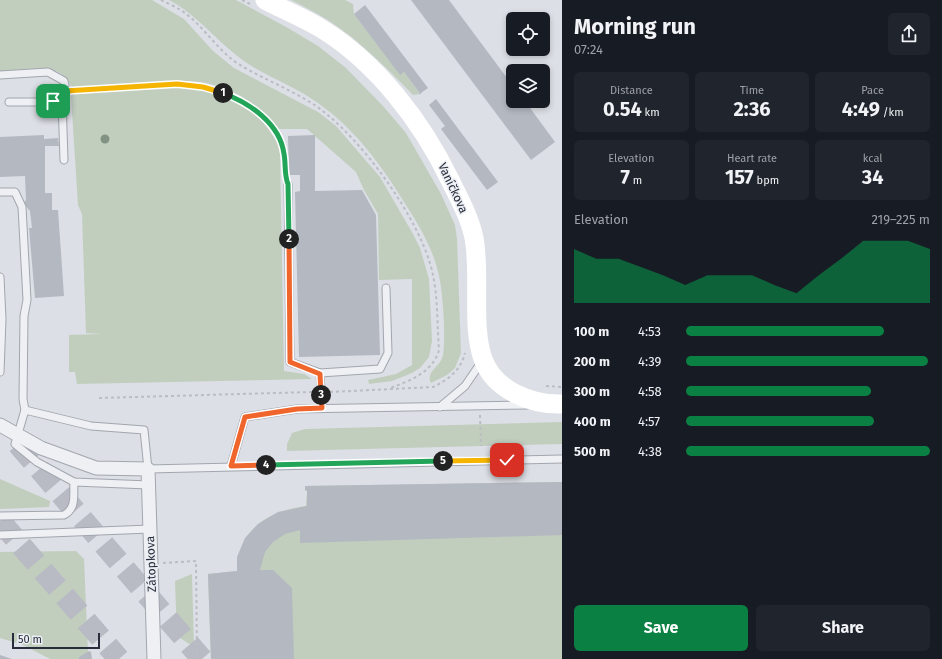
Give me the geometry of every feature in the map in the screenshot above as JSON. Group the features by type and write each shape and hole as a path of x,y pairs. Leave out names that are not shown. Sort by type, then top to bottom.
{"main road":[{"name":"Vaníčkova","path":"259,3 322,29 355,54 382,81 409,112 436,152 465,211 474,238 479,342 483,360 493,377 504,388 519,396 532,400 560,405"}],"street":[{"path":"0,425 41,448 96,468 148,469"},
{"name":"Zátopkova","path":"148,469 154,659"}],"lane":[{"path":"0,75 48,72 64,81 65,91 62,99 64,160"},
{"path":"9,102 47,102 62,99"},
{"path":"288,184 290,362 320,374 380,369 388,353 386,288"},
{"path":"0,192 15,192 19,197 22,207 28,300 24,316 23,399 25,410 15,444 37,462 74,482 149,485"},
{"path":"0,277 2,319 0,372"},
{"path":"440,407 465,386 483,360"},
{"path":"320,374 322,408"},
{"path":"231,466 245,417 297,409 322,408 560,405"},
{"path":"25,410 91,426 144,430 148,469 562,459"},
{"path":"0,516 64,515 71,511 73,507 74,482"},
{"path":"0,535 150,529"}],"path":[{"path":"160,0 180,10 196,23 226,55 245,68 316,106 343,127 377,167 412,223 433,273 439,350 432,364 420,374 387,390"},
{"path":"242,0 259,3"},
{"path":"65,91 177,84 203,87 232,96 250,106 260,114 277,135 284,153 285,178 288,184"},
{"path":"99,398 387,390 433,387 440,384 454,373 460,365 465,352"},
{"path":"480,406 481,446"},
{"path":"151,563 196,561 197,659"}],"green space":[{"path":"0,0 152,0 184,19 213,51 234,68 318,112 336,126 380,177 420,248 429,279 432,341 429,357 420,368 392,381 369,384 368,380 396,374 412,365 412,279 379,280 378,214 364,190 356,172 307,129 275,129 268,119 250,102 227,89 202,82 177,81 73,88 64,76 48,69 13,70 0,73"},
{"path":"169,0 236,0 288,28 318,46 346,68 383,106 406,133 441,194 455,225 457,239 461,353 455,368 447,375 431,383 430,375 442,359 444,347 443,304 434,257 416,222 378,163 344,125 318,103 291,86 262,72 244,61 234,54 189,13"},
{"path":"291,0 345,0 353,4 354,14 400,74 404,72 420,94 413,95 381,63 333,23"},
{"path":"176,87 207,90 222,95 253,111 259,116 278,143 280,154 284,371 304,374 312,379 77,384 75,372 69,372 69,335 101,334 86,333 82,214 78,205 71,96 74,92"},
{"path":"562,422 562,444 287,451 287,444 292,433 305,429"},
{"path":"0,479 50,501 49,507 0,509"},
{"path":"562,482 562,659 211,659 208,574 237,571 239,556 249,533 268,518 279,512 306,506 307,491 305,486"},
{"path":"76,551 84,559 88,652 79,657 79,659 50,659 23,645 0,638 0,552"},
{"path":"192,574 194,647 177,636 175,581"}],"building":[{"path":"411,0 449,0 506,77 506,108 530,108 555,142 531,160"},
{"path":"365,5 428,88 421,93 421,95 404,72 400,75 354,14"},
{"path":"436,99 498,182 487,190 441,129 445,126 429,105"},
{"path":"44,135 44,139 58,138 59,146 45,146 45,193 52,193 52,210 58,210 64,296 35,298 29,228 32,228 30,211 23,203 26,200 25,176 0,177 0,137"},
{"path":"315,135 315,191 362,190 376,215 380,355 299,357 295,192 300,191 300,175 289,175 288,136"},
{"path":"562,482 562,535 300,543 300,530 285,534 273,542 265,552 260,570 273,570 292,588 294,659 211,659 208,574 237,571 237,557 245,538 258,524 278,512 307,506 307,491 305,490 305,486"},
{"path":"89,651 91,652 92,659 79,659 79,657"},
{"path":"0,655 12,659 0,659"}],"tunnel":[{"path":"18,444 202,659"},
{"path":"0,521 119,659"}],"route":[{"path":"53,101 56,99 62,99 65,91 177,84 203,87 232,96 250,106 269,124 282,142 285,178 288,184 290,362 320,374 322,408 297,409 245,417 231,466 507,460"}]}
